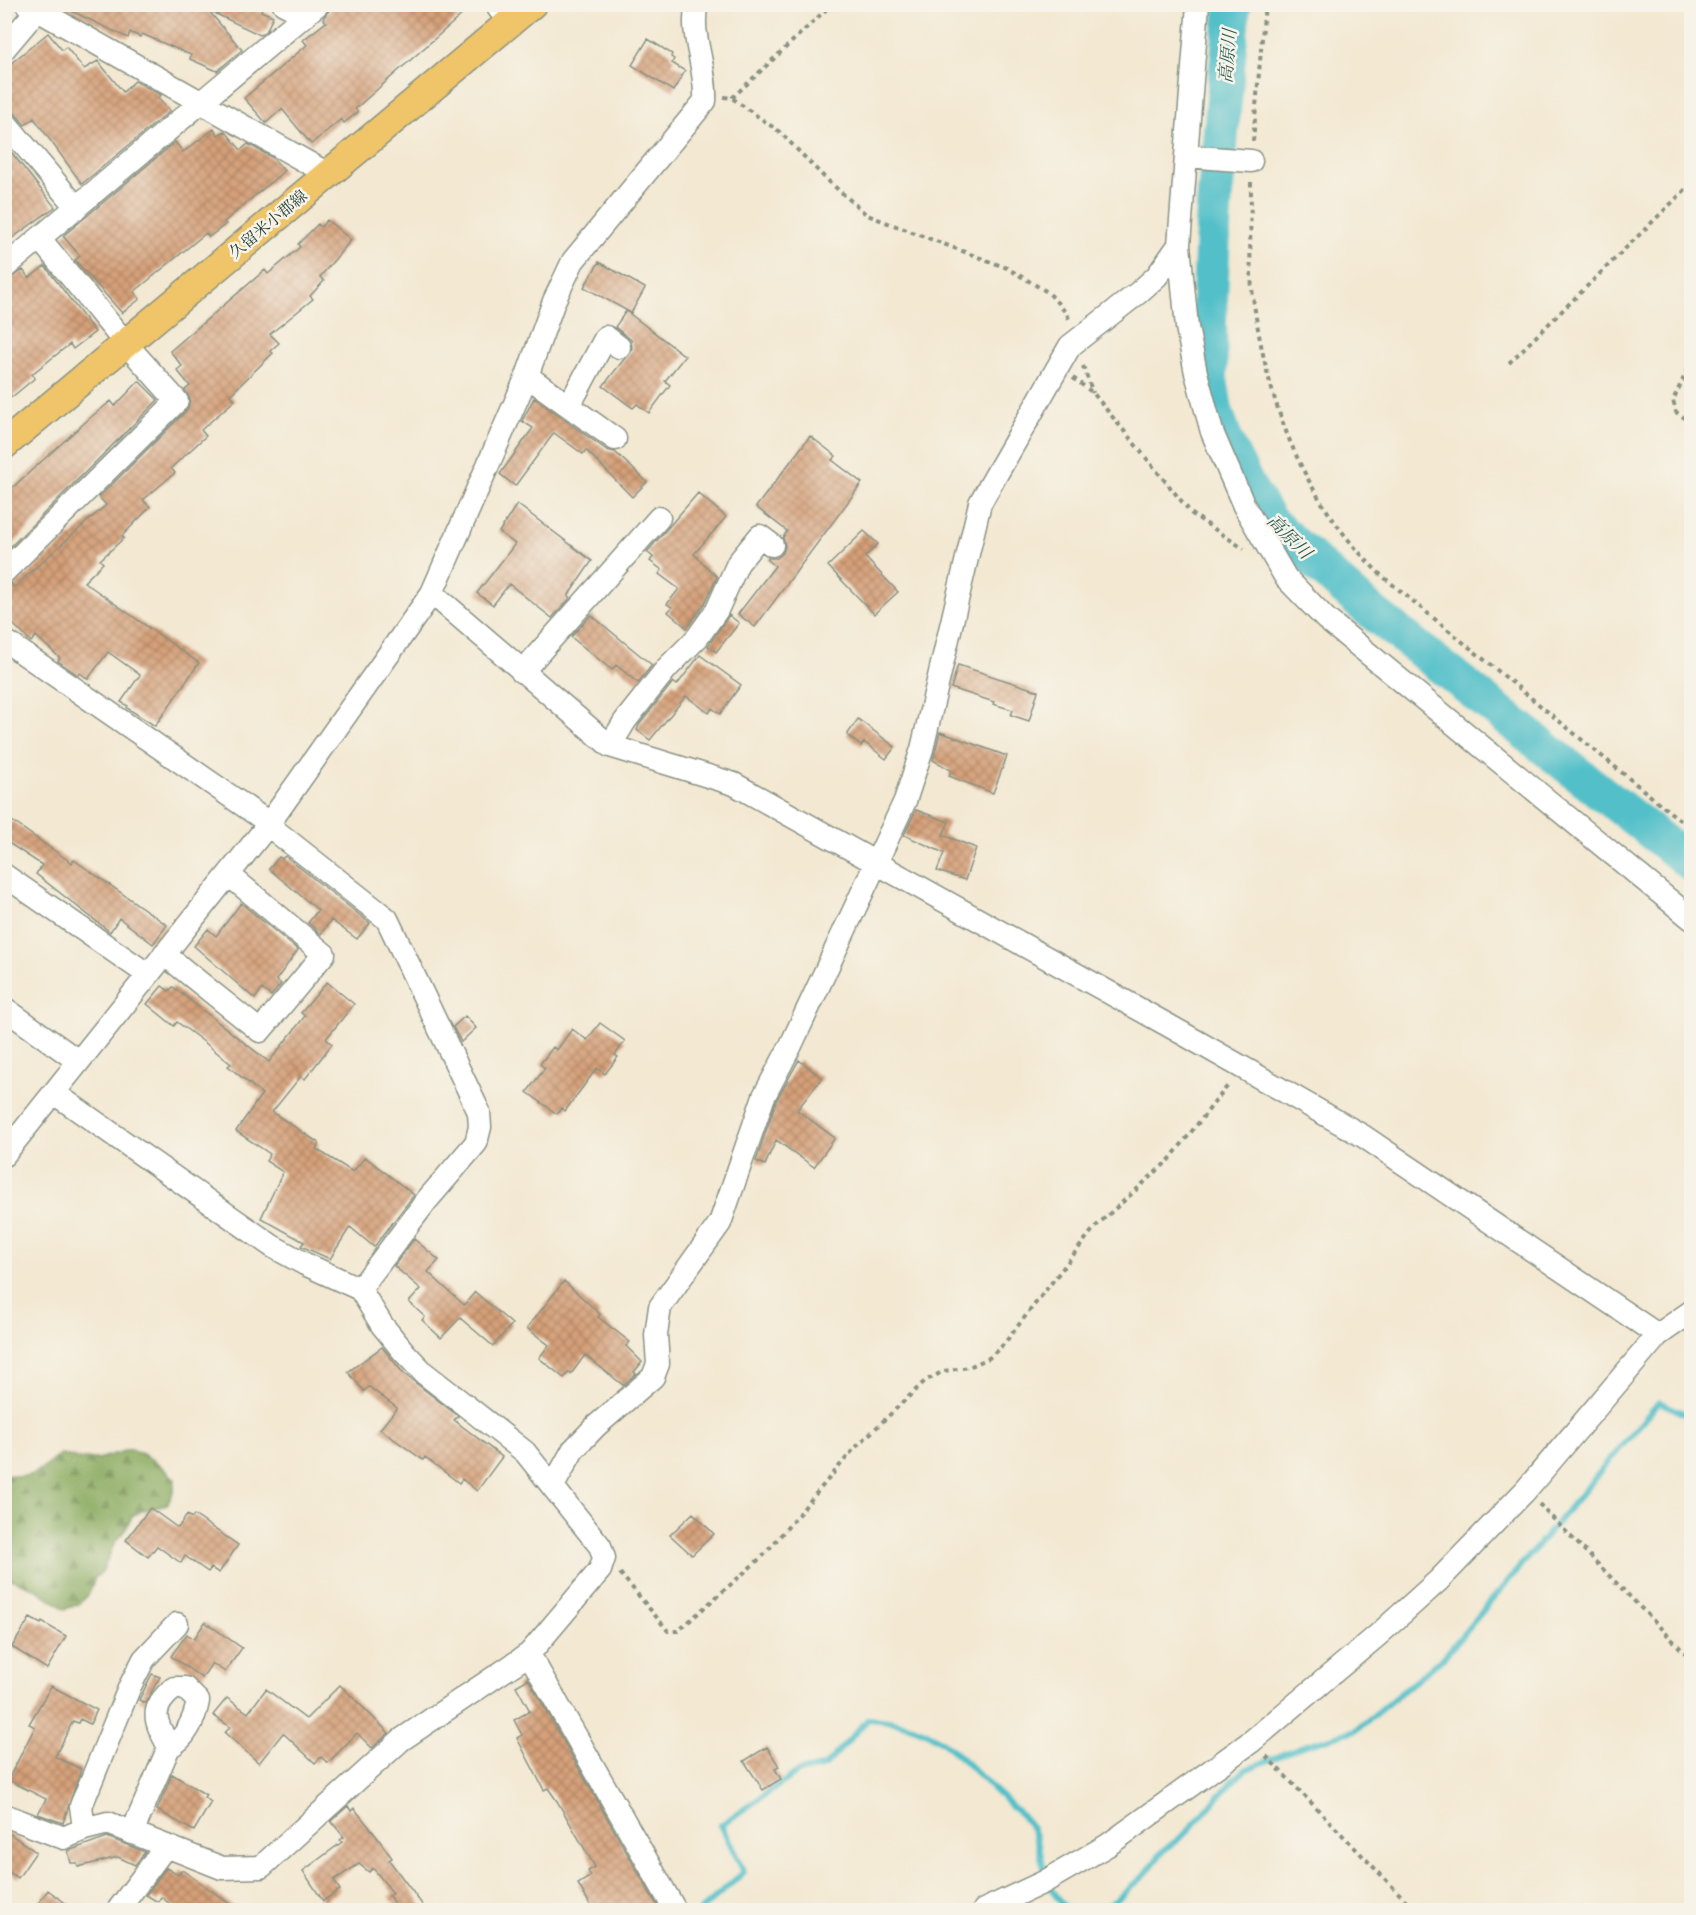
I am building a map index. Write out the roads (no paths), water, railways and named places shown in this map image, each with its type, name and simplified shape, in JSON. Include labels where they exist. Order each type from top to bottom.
[{"type":"main road","name":"久留米小郡線","points":[[4,445],[328,174],[515,10]]},
{"type":"street","points":[[284,4],[312,10]]},
{"type":"street","points":[[4,1155],[269,824],[432,593],[526,376],[554,301],[573,261],[692,120],[705,101],[703,59],[692,22],[696,4]]},
{"type":"street","points":[[1198,4],[1189,156],[1179,245],[1187,327],[1212,432],[1244,506],[1287,578],[1326,619],[1692,919]]},
{"type":"street","points":[[4,49],[35,7],[328,174]]},
{"type":"street","points":[[4,268],[312,10]]},
{"type":"street","points":[[4,121],[76,208]]},
{"type":"street","points":[[1189,156],[1247,161]]},
{"type":"street","points":[[4,572],[177,401],[126,344],[40,239]]},
{"type":"street","points":[[553,1486],[573,1450],[596,1426],[653,1377],[658,1364],[656,1335],[660,1307],[720,1223],[764,1096],[791,1045],[905,801],[922,749],[980,503],[1070,346],[1157,276],[1179,245]]},
{"type":"street","points":[[569,406],[606,337],[619,347]]},
{"type":"street","points":[[526,376],[615,439]]},
{"type":"street","points":[[522,672],[659,518]]},
{"type":"street","points":[[610,746],[625,721],[667,668],[697,638],[717,610],[738,563],[760,536],[772,545]]},
{"type":"street","points":[[432,593],[610,746],[734,784],[1364,1136],[1658,1335]]},
{"type":"street","points":[[4,640],[269,824],[387,919],[479,1112],[480,1127],[476,1143],[420,1208],[360,1289]]},
{"type":"street","points":[[4,875],[147,974]]},
{"type":"street","points":[[164,954],[260,1032],[324,954],[229,875]]},
{"type":"street","points":[[4,1008],[78,1061]]},
{"type":"street","points":[[4,1815],[64,1838],[84,1829],[108,1823],[222,1868],[261,1867],[401,1740],[529,1654],[600,1570],[604,1558],[600,1546],[525,1452],[424,1373],[382,1325],[360,1289],[305,1264],[272,1245],[54,1093]]},
{"type":"street","points":[[984,1911],[1044,1882],[1108,1845],[1251,1741],[1439,1580],[1526,1491],[1658,1335],[1692,1311]]},
{"type":"street","points":[[84,1829],[81,1806],[130,1686],[144,1659],[177,1624]]},
{"type":"street","points":[[529,1654],[675,1911]]},
{"type":"street","points":[[132,1833],[169,1747]]},
{"type":"street","points":[[118,1911],[165,1846]]},
{"type":"waterway","name":"高原川","points":[[1233,4],[1214,207],[1209,321],[1210,380],[1215,410],[1227,445],[1247,485],[1270,522],[1362,604],[1692,864]]},
{"type":"waterway","points":[[1096,1910],[1115,1901],[1144,1876],[1163,1851],[1185,1834],[1245,1770],[1300,1747],[1356,1730],[1443,1658],[1659,1402],[1692,1417]]},
{"type":"waterway","points":[[701,1910],[744,1872],[721,1825],[798,1772],[825,1766],[868,1719],[890,1721],[925,1732],[939,1740],[966,1762],[1028,1822],[1038,1844],[1045,1875]]},
{"type":"waterway","points":[[1048,1885],[1064,1907],[1071,1910]]}]
